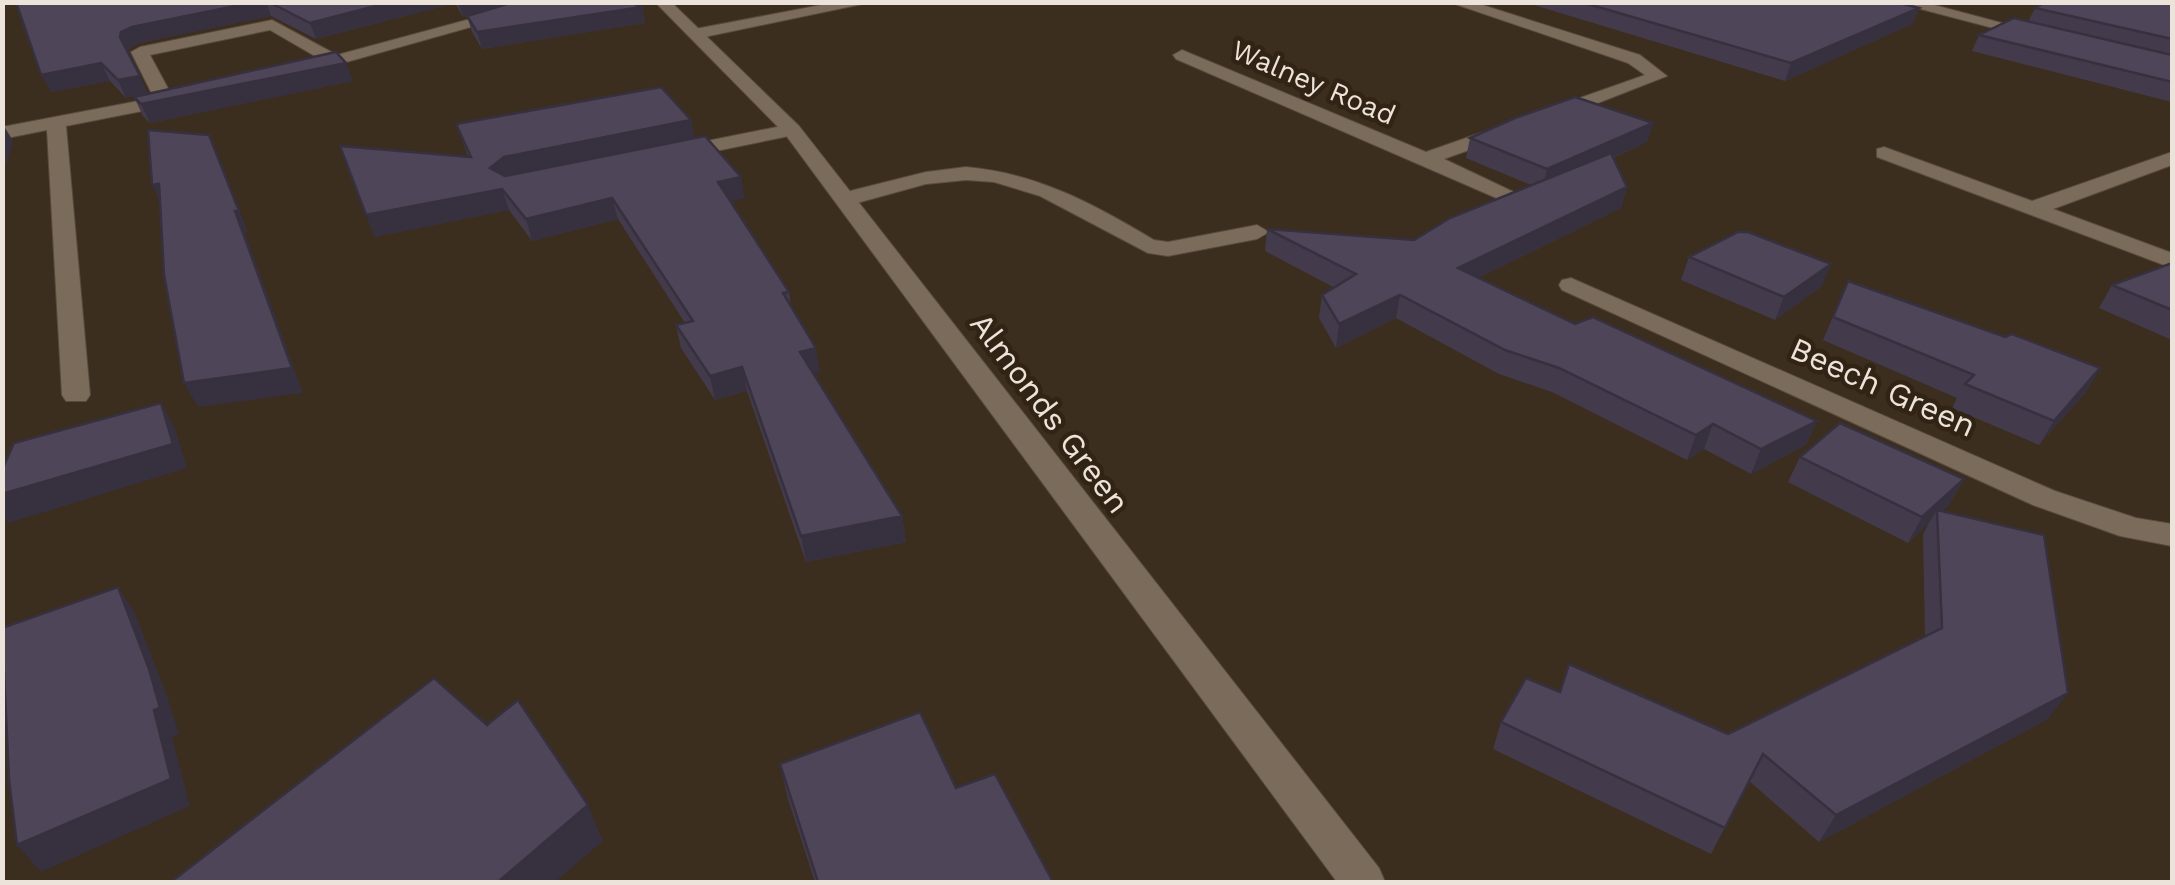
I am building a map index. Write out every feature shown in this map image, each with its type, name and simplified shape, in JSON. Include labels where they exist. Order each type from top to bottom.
[{"type":"street","points":[[280,75],[553,2]]},
{"type":"street","name":"Almonds Green","points":[[662,2],[792,130],[1363,882]]},
{"type":"street","points":[[695,34],[866,2]]},
{"type":"street","points":[[1901,2],[2058,39]]},
{"type":"street","points":[[1963,17],[1993,2]]},
{"type":"street","name":"Walney Road","points":[[1425,159],[1658,76],[1634,58],[1461,3]]},
{"type":"street","points":[[166,102],[140,52],[272,25],[337,62]]},
{"type":"street","name":"Walney Road","points":[[1182,55],[1509,195]]},
{"type":"street","points":[[2,133],[204,93]]},
{"type":"street","points":[[56,122],[76,395]]},
{"type":"street","points":[[642,160],[792,130]]},
{"type":"street","points":[[1884,153],[2172,261]]},
{"type":"street","points":[[2034,208],[2172,158]]},
{"type":"street","points":[[846,199],[937,176],[986,174],[1011,177],[1035,187],[1148,246],[1168,249],[1257,232]]},
{"type":"street","name":"Beech Green","points":[[1571,286],[2044,498],[2132,528],[2172,535]]},
{"type":"building","points":[[16,2],[255,2],[121,32],[140,76],[118,80],[101,63],[41,75]]},
{"type":"building","points":[[269,2],[391,2],[310,23]]},
{"type":"building","points":[[514,2],[630,2],[642,7],[477,32],[467,16]]},
{"type":"building","points":[[1581,2],[1896,2],[1919,8],[1791,63]]},
{"type":"building","points":[[2045,2],[2172,2],[2172,39],[2035,8]]},
{"type":"building","points":[[2014,18],[2172,55],[2172,82],[1979,35]]},
{"type":"building","points":[[336,52],[346,63],[141,104],[134,97]]},
{"type":"building","points":[[661,87],[691,120],[504,157],[490,168],[505,176],[705,136],[741,177],[718,182],[789,292],[783,293],[816,348],[800,352],[902,516],[801,536],[742,367],[710,376],[676,325],[693,321],[612,198],[526,219],[502,189],[366,215],[340,146],[471,157],[456,124]]},
{"type":"building","points":[[1575,97],[1653,123],[1547,169],[1470,138],[1515,118]]},
{"type":"building","points":[[148,130],[209,135],[292,368],[184,383],[164,275],[159,184],[152,185]]},
{"type":"building","points":[[1611,153],[1627,187],[1458,268],[1575,324],[1593,317],[1817,421],[1761,449],[1713,424],[1696,435],[1559,368],[1505,350],[1400,295],[1339,324],[1322,295],[1356,274],[1267,229],[1414,240],[1450,218]]},
{"type":"building","points":[[1738,232],[1748,232],[1831,264],[1784,297],[1689,257]]},
{"type":"building","points":[[2172,263],[2172,310],[2112,285]]},
{"type":"building","points":[[1848,281],[2005,337],[2012,334],[2100,368],[2054,421],[1965,384],[1974,375],[1833,317]]},
{"type":"building","points":[[161,403],[173,444],[2,494],[2,470],[14,443]]},
{"type":"building","points":[[1840,423],[1964,479],[1922,517],[1800,457]]},
{"type":"building","points":[[1937,510],[2044,535],[2068,693],[1836,815],[1763,754],[1725,828],[1501,722],[1526,678],[1560,692],[1569,664],[1728,734],[1942,628]]},
{"type":"building","points":[[118,587],[160,708],[154,710],[171,779],[17,845],[9,780],[2,628]]},
{"type":"building","points":[[434,678],[487,725],[518,700],[588,805],[498,882],[171,882]]},
{"type":"building","points":[[920,712],[956,788],[995,774],[1053,882],[818,882],[780,764]]}]
